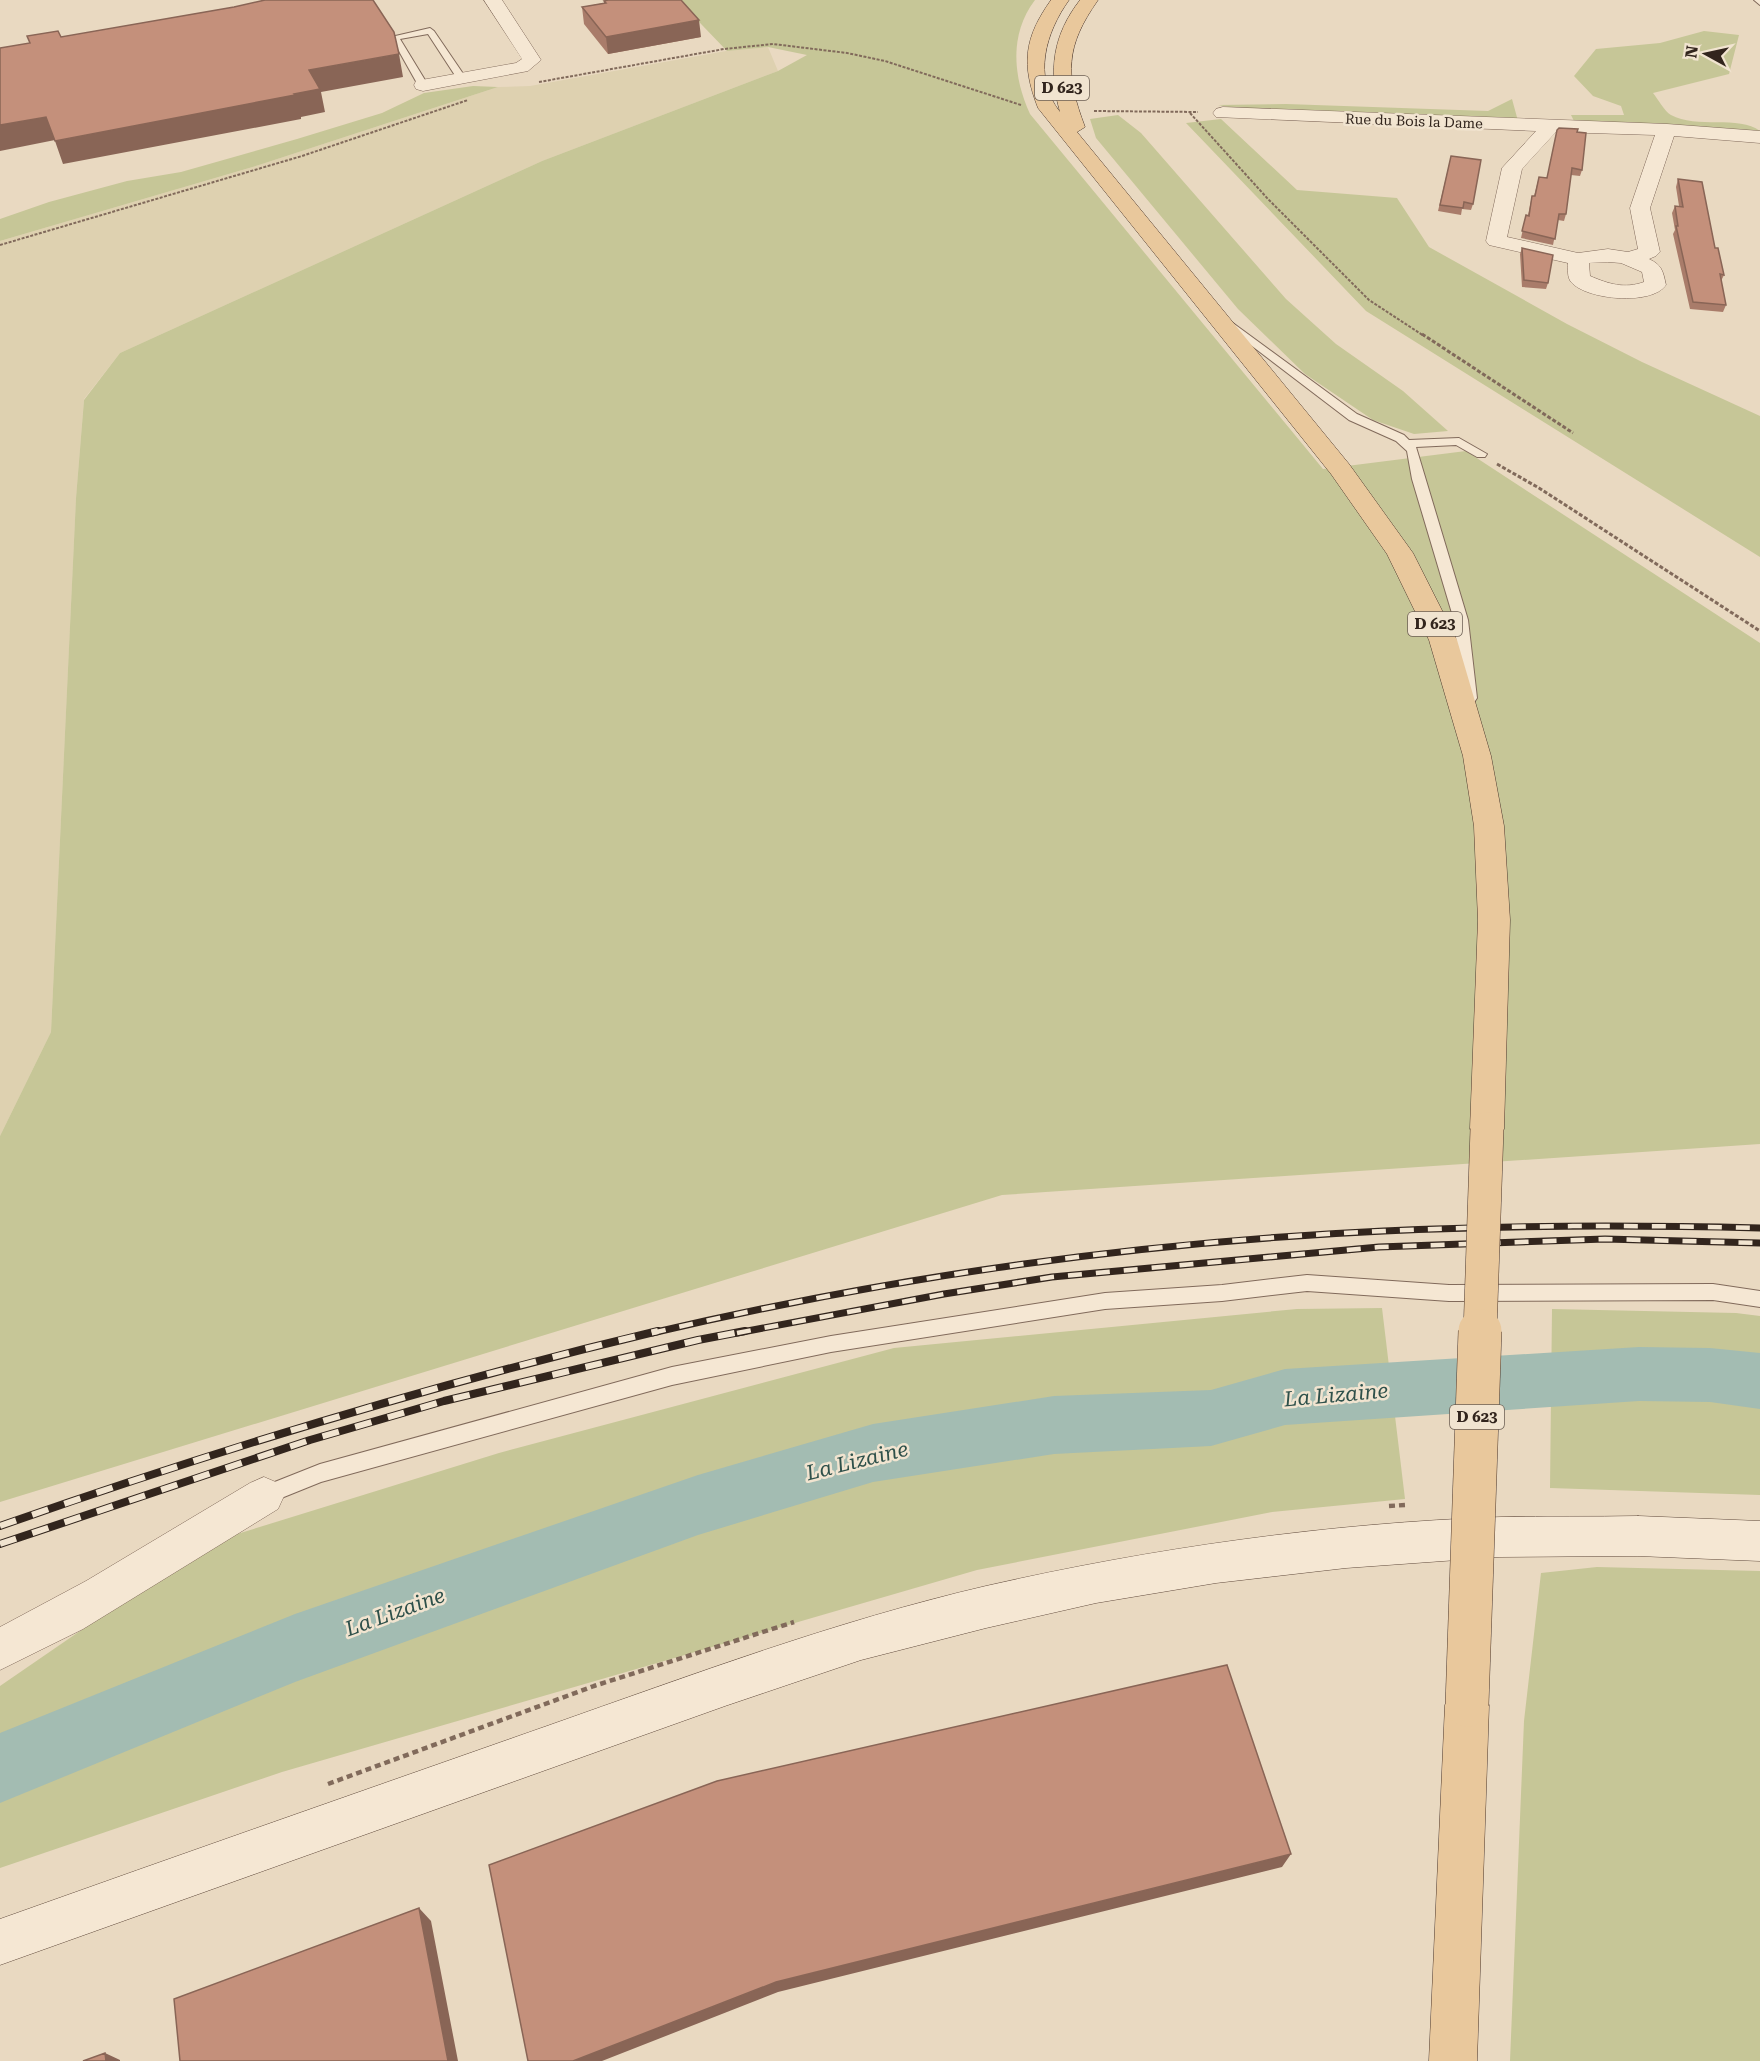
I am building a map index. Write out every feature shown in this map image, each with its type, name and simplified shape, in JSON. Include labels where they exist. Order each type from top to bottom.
[{"type":"main road","name":"D 623","points":[[1060,0],[1044,20],[1034,52],[1038,88],[1047,108],[1340,469],[1400,553],[1443,640],[1477,756],[1489,826],[1494,920],[1453,2061]]},
{"type":"main road","name":"D 623","points":[[1089,0],[1073,23],[1062,53],[1062,88],[1068,110],[1100,174]]},
{"type":"street","points":[[423,85],[522,66],[532,60],[493,0]]},
{"type":"street","name":"Rue du Bois la Dame","points":[[1223,113],[1667,130],[1760,137]]},
{"type":"street","points":[[1551,126],[1512,168],[1496,241],[1578,259],[1600,255],[1631,258],[1652,269],[1655,285],[1634,293],[1604,291],[1580,279],[1578,259]]},
{"type":"street","points":[[1631,258],[1648,252],[1640,207],[1667,130]]},
{"type":"street","points":[[0,1649],[34,1634],[97,1599],[182,1544],[264,1496]]},
{"type":"street","points":[[0,1942],[725,1685],[861,1639],[986,1607],[1096,1583],[1216,1563],[1346,1548],[1499,1537],[1638,1536],[1760,1541]]},
{"type":"lane","points":[[423,85],[395,37],[430,31],[460,78]]},
{"type":"lane","points":[[1212,310],[1353,417],[1400,438],[1413,450],[1418,479],[1461,620],[1477,756]]},
{"type":"lane","points":[[1406,444],[1459,442],[1481,454]]},
{"type":"lane","points":[[264,1496],[320,1473],[672,1376],[831,1344],[1104,1301],[1222,1293],[1307,1283],[1449,1293],[1713,1292],[1760,1299]]},
{"type":"path","points":[[536,83],[724,49],[773,44],[847,53],[885,61],[1025,106],[1047,108]]},
{"type":"path","points":[[0,245],[302,156],[477,97]]},
{"type":"path","points":[[1068,110],[1223,113]]},
{"type":"path","points":[[1190,112],[1268,199],[1369,300],[1573,433]]},
{"type":"path","points":[[1481,454],[1539,488],[1760,631]]},
{"type":"shaded area","points":[[768,47],[778,71],[542,161],[120,353],[84,399],[76,498],[51,1032],[0,1136],[0,241],[259,165],[498,87],[530,86],[726,51]]},
{"type":"green space","points":[[678,0],[1035,0],[1021,27],[1016,56],[1020,85],[1030,114],[1323,469],[1466,451],[1760,643],[1760,1144],[1002,1195],[0,1502],[0,1136],[51,1032],[76,498],[84,400],[120,353],[542,161],[778,71],[807,55],[768,47],[727,51]]},
{"type":"green space","points":[[1704,31],[1739,35],[1729,74],[1653,93],[1668,113],[1681,119],[1741,124],[1760,131],[1575,123],[1571,115],[1624,115],[1621,106],[1593,96],[1574,76],[1596,49],[1660,43]]},
{"type":"green space","points":[[473,86],[498,87],[259,165],[0,241],[0,219],[49,202],[127,181],[181,172],[297,139],[382,113],[424,93]]},
{"type":"green space","points":[[1512,99],[1518,121],[1256,112],[1218,105],[1286,104],[1488,111]]},
{"type":"green space","points":[[1118,115],[1141,133],[1286,299],[1336,344],[1403,391],[1448,431],[1414,434],[1373,420],[1305,374],[1238,309],[1096,138],[1090,119]]},
{"type":"green space","points":[[1221,119],[1297,190],[1397,198],[1429,247],[1567,324],[1642,362],[1760,416],[1760,557],[1366,311],[1186,123]]},
{"type":"green space","points":[[1382,1308],[1405,1499],[1272,1512],[977,1570],[282,1772],[0,1868],[0,1686],[208,1543],[499,1453],[894,1348],[1297,1309]]},
{"type":"green space","points":[[1552,1309],[1736,1313],[1760,1316],[1760,1495],[1550,1488]]},
{"type":"green space","points":[[1597,1567],[1760,1571],[1760,2061],[1510,2061],[1524,1721],[1541,1573]]},
{"type":"building","points":[[265,0],[373,0],[394,32],[399,54],[309,70],[320,89],[55,141],[46,117],[0,125],[0,48],[30,43],[27,36],[58,31],[61,37]]},
{"type":"building","points":[[681,0],[699,20],[606,37],[582,7],[606,3],[604,1]]},
{"type":"building","points":[[1559,128],[1578,129],[1577,132],[1586,133],[1582,170],[1572,168],[1566,214],[1559,214],[1555,239],[1522,231],[1526,215],[1529,216],[1532,196],[1535,196],[1539,177],[1547,178]]},
{"type":"building","points":[[1451,156],[1481,160],[1473,204],[1464,202],[1463,208],[1440,205]]},
{"type":"building","points":[[1678,179],[1702,182],[1715,248],[1718,248],[1724,275],[1720,274],[1726,305],[1693,302],[1676,226],[1678,226],[1675,206],[1683,207]]},
{"type":"building","points":[[1522,248],[1553,255],[1548,283],[1524,280]]},
{"type":"building","points":[[1227,1665],[1291,1854],[776,1982],[573,2061],[528,2061],[489,1865],[717,1781]]},
{"type":"building","points":[[419,1908],[448,2061],[180,2061],[174,1999]]},
{"type":"building","points":[[105,2053],[106,2061],[83,2061]]},
{"type":"waterway","name":"La Lizaine","points":[[0,1768],[295,1648],[698,1505],[873,1453],[1054,1425],[1211,1418],[1285,1397],[1639,1374],[1710,1375],[1760,1381]]},
{"type":"railway","points":[[652,1333],[742,1313],[924,1279],[1108,1253],[1200,1244],[1292,1236],[1478,1228],[1619,1226],[1760,1228]]},
{"type":"railway","points":[[737,1333],[944,1294],[1052,1277],[1379,1247],[1605,1239],[1760,1243]]},
{"type":"railway","points":[[0,1526],[163,1471],[327,1420],[492,1373],[658,1331]]},
{"type":"railway","points":[[0,1544],[310,1440],[444,1401],[698,1340],[745,1331]]}]
